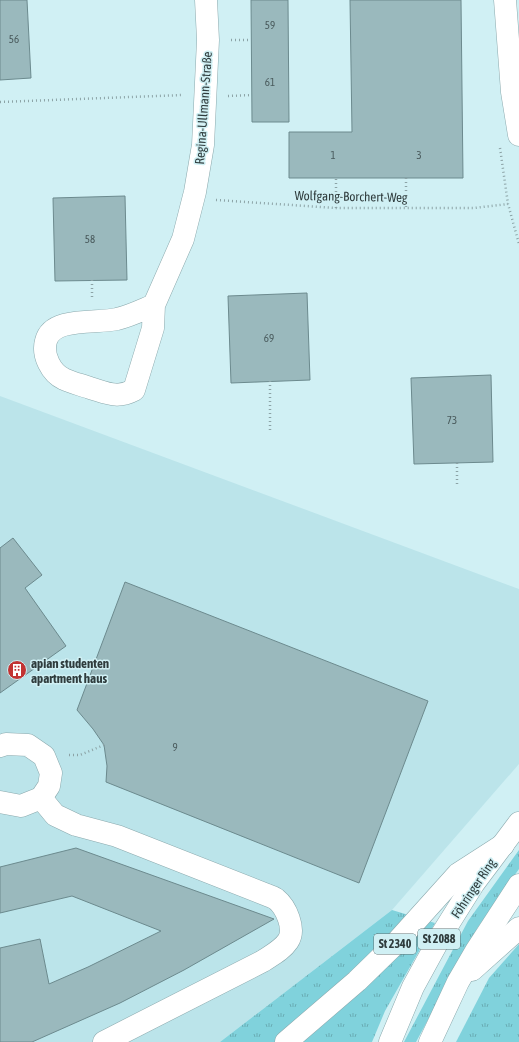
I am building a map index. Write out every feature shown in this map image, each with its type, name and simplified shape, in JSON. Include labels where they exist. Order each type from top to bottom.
[{"type":"main road","name":"Regina-Ullmann-Straße","points":[[154,305],[116,319],[69,323],[57,327],[49,334],[46,340],[48,362],[56,373],[64,379],[114,395],[125,395],[134,390],[153,328],[154,305],[183,239],[195,192],[203,145],[208,40],[206,0]]},
{"type":"main road","points":[[504,0],[512,92],[519,135]]},
{"type":"main road","points":[[0,746],[6,744],[28,745],[44,756],[51,773],[49,786],[41,798],[21,806],[0,802]]},
{"type":"main road","points":[[41,798],[55,815],[76,825],[117,836],[276,899],[287,915],[290,925],[291,933],[289,940],[282,949],[263,961],[104,1042]]},
{"type":"main road","name":"Föhringer Ring","points":[[390,1042],[413,987],[442,934],[474,883],[519,823]]},
{"type":"main road","name":"St 2340","points":[[286,1042],[357,981],[395,944],[458,874],[503,845]]},
{"type":"main road","name":"St 2088","points":[[430,1042],[458,982],[476,951],[519,885]]},
{"type":"main road","points":[[458,982],[519,928]]},
{"type":"path","points":[[232,40],[251,40]]},
{"type":"path","points":[[230,96],[252,95]]},
{"type":"path","points":[[0,98],[0,102],[205,96]]},
{"type":"path","points":[[336,178],[336,208]]},
{"type":"path","points":[[406,178],[406,207]]},
{"type":"path","name":"Wolfgang-Borchert-Weg","points":[[195,192],[217,200],[336,208],[474,208],[508,204]]},
{"type":"path","points":[[92,280],[92,300]]},
{"type":"path","points":[[270,381],[270,431]]},
{"type":"path","points":[[457,464],[457,485]]},
{"type":"path","points":[[80,755],[104,745]]},
{"type":"shaded area","points":[[0,396],[519,589],[519,764],[392,910],[220,1042],[0,1042]]},
{"type":"green space","points":[[519,850],[519,869],[478,927],[416,1042],[404,1042],[468,921]]},
{"type":"green space","points":[[392,910],[435,923],[385,1011],[372,1042],[220,1042]]},
{"type":"green space","points":[[519,944],[519,1042],[456,1042],[489,978]]},
{"type":"building","points":[[0,0],[27,0],[31,78],[0,80]]},
{"type":"building","points":[[251,0],[288,0],[289,122],[252,122]]},
{"type":"building","points":[[350,0],[461,0],[463,178],[289,178],[289,132],[352,132]]},
{"type":"building","points":[[125,196],[127,280],[55,281],[53,198]]},
{"type":"building","points":[[307,293],[310,380],[231,383],[228,296]]},
{"type":"building","points":[[491,375],[493,462],[414,464],[411,378]]},
{"type":"building","points":[[13,538],[42,575],[25,588],[66,646],[0,693],[0,548]]},
{"type":"building","points":[[125,582],[428,701],[359,883],[106,782],[107,766],[104,745],[77,710]]},
{"type":"building","points":[[76,848],[274,919],[184,970],[120,1003],[32,1042],[0,1042],[0,948],[40,939],[49,984],[88,967],[161,931],[72,896],[0,913],[0,867]]},
{"type":"place","name":"apian studenten apartment haus","points":[[17,670]]}]
